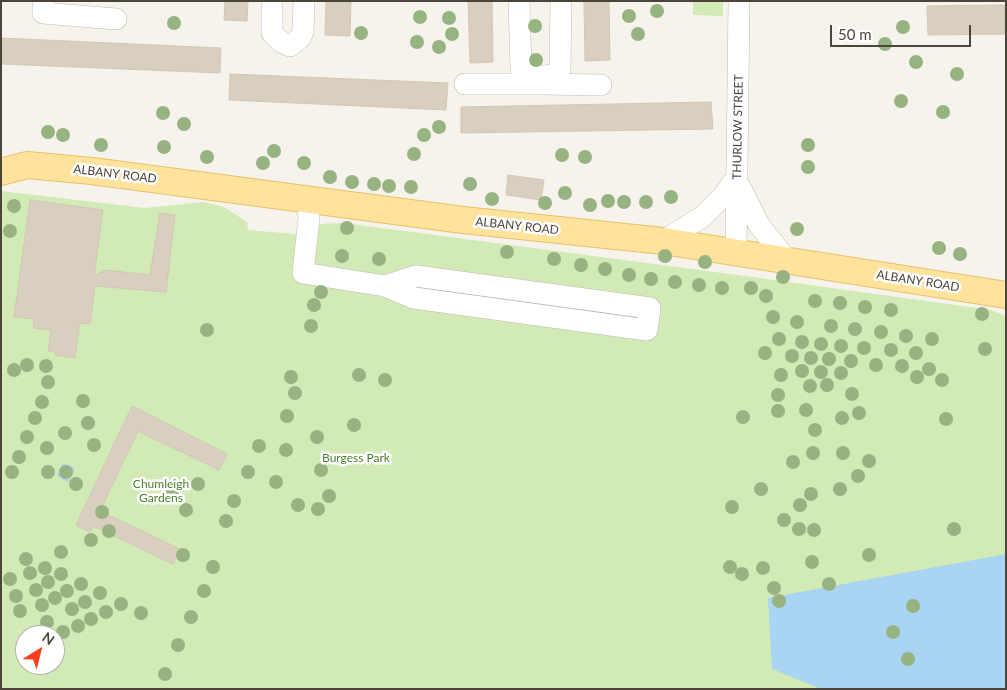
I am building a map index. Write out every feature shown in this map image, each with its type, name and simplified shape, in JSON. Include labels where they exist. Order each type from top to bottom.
[{"type":"main road","name":"ALBANY ROAD","points":[[1,152],[27,166]]},
{"type":"main road","name":"ALBANY ROAD","points":[[1,172],[27,166],[92,171],[463,220],[663,241],[1006,295]]},
{"type":"street","points":[[272,1],[272,33],[281,42],[290,46],[300,38],[302,32],[304,1]]},
{"type":"street","points":[[519,1],[521,68],[527,76],[543,80],[555,75],[560,70],[561,1]]},
{"type":"street","name":"THURLOW STREET","points":[[736,253],[739,1]]},
{"type":"street","points":[[43,7],[116,19]]},
{"type":"street","points":[[465,84],[543,80],[601,85]]},
{"type":"street","points":[[663,241],[702,217],[723,196],[737,178],[759,225],[787,260]]},
{"type":"street","points":[[307,198],[309,218],[302,273],[386,286],[414,298],[647,330],[650,308],[416,276],[386,286]]},
{"type":"green space","points":[[693,1],[723,1],[723,16],[693,15]]},
{"type":"green space","name":"Burgess Park","points":[[1,191],[145,208],[204,202],[224,207],[247,222],[248,230],[295,234],[318,224],[344,223],[991,310],[1006,316],[1006,689],[1,689]]},
{"type":"water","points":[[63,463],[75,468],[68,482],[57,476]]},
{"type":"water","points":[[1006,554],[1006,689],[821,689],[772,669],[768,598]]},
{"type":"building","points":[[225,1],[248,1],[247,21],[224,20]]},
{"type":"building","points":[[326,1],[351,1],[350,36],[325,35]]},
{"type":"building","points":[[468,1],[492,1],[493,62],[470,63]]},
{"type":"building","points":[[584,1],[609,1],[610,60],[585,61]]},
{"type":"building","points":[[1006,5],[1006,34],[928,35],[927,6]]},
{"type":"building","points":[[1,38],[221,48],[220,73],[1,64]]},
{"type":"building","points":[[230,74],[448,83],[446,110],[229,100]]},
{"type":"building","points":[[711,102],[713,129],[461,133],[461,107]]},
{"type":"building","points":[[508,175],[544,180],[541,200],[506,195]]},
{"type":"building","points":[[30,200],[103,210],[94,276],[105,270],[150,275],[160,213],[175,215],[166,292],[95,286],[90,324],[80,323],[75,358],[55,355],[56,352],[48,351],[51,330],[33,328],[34,319],[14,317]]},
{"type":"building","points":[[132,406],[227,454],[219,470],[138,431],[100,511],[180,549],[173,564],[93,526],[90,532],[76,525]]},
{"type":"park label","name":"Chumleigh Gardens","points":[[161,491]]}]
